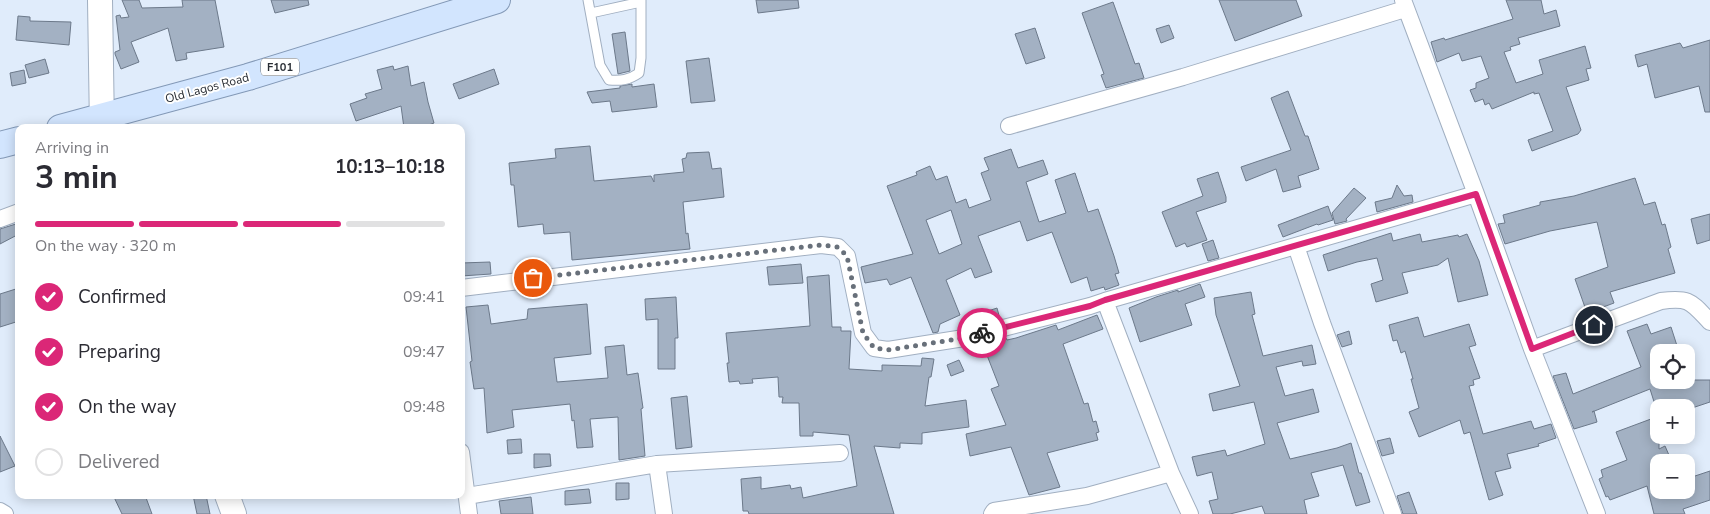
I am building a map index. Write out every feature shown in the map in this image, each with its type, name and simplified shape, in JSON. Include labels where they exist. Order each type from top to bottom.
[{"type":"main road","name":"Old Lagos Road","points":[[88,124],[102,122],[248,77],[457,6],[497,0]]},
{"type":"main road","points":[[0,145],[15,141]]},
{"type":"street","points":[[100,0],[102,122]]},
{"type":"street","points":[[1009,126],[1183,77],[1404,4],[1532,349],[1597,514]]},
{"type":"street","points":[[465,288],[821,245],[838,247],[847,256],[863,333],[874,348],[888,350],[964,338],[1090,306],[1105,300],[1476,194]]},
{"type":"street","points":[[0,219],[15,213]]},
{"type":"street","points":[[1296,246],[1322,323],[1393,514]]},
{"type":"street","points":[[1105,300],[1170,474],[1190,514]]},
{"type":"street","points":[[1532,349],[1661,301],[1686,300],[1697,307],[1710,322]]},
{"type":"street","points":[[467,496],[657,464],[840,453]]},
{"type":"street","points":[[657,464],[664,514]]},
{"type":"street","points":[[992,514],[994,511],[1087,496],[1170,474]]},
{"type":"street","points":[[465,481],[469,514]]},
{"type":"street","points":[[228,499],[234,514]]},
{"type":"street","points":[[0,511],[5,514]]},
{"type":"lane","points":[[588,0],[600,65],[609,80],[622,81],[632,78],[639,73],[641,58],[641,1],[591,13]]},
{"type":"building","points":[[122,0],[139,0],[142,8],[183,7],[182,0],[215,0],[224,47],[186,53],[187,59],[176,61],[168,28],[131,42],[139,62],[121,69],[115,54],[115,52],[120,50],[116,16],[120,15],[121,18],[129,17]]},
{"type":"building","points":[[271,0],[308,0],[309,5],[275,13]]},
{"type":"building","points":[[756,0],[798,0],[799,8],[758,13]]},
{"type":"building","points":[[1219,0],[1296,0],[1302,16],[1235,41]]},
{"type":"building","points":[[1506,0],[1541,0],[1544,14],[1556,10],[1560,26],[1518,38],[1520,44],[1510,47],[1511,50],[1504,52],[1516,83],[1543,74],[1539,60],[1585,46],[1591,68],[1586,69],[1589,80],[1566,87],[1581,130],[1578,134],[1532,151],[1528,140],[1553,131],[1539,93],[1534,94],[1534,92],[1492,109],[1489,103],[1485,105],[1483,99],[1475,102],[1470,90],[1476,88],[1476,83],[1489,78],[1481,56],[1462,61],[1459,53],[1437,62],[1431,42],[1444,38],[1445,40],[1513,19]]},
{"type":"building","points":[[1113,2],[1135,64],[1139,63],[1144,78],[1106,88],[1101,75],[1104,74],[1082,13]]},
{"type":"building","points":[[18,16],[30,17],[30,21],[71,22],[69,45],[16,40]]},
{"type":"building","points":[[1169,25],[1174,38],[1161,43],[1156,29]]},
{"type":"building","points":[[1035,28],[1045,58],[1026,64],[1015,34]]},
{"type":"building","points":[[625,32],[630,71],[618,74],[612,34]]},
{"type":"building","points":[[1710,40],[1710,112],[1705,112],[1699,86],[1655,98],[1647,64],[1638,67],[1635,55],[1680,43],[1683,48]]},
{"type":"building","points":[[709,58],[715,101],[691,103],[686,61]]},
{"type":"building","points":[[45,59],[49,73],[29,78],[25,65]]},
{"type":"building","points":[[393,66],[394,70],[408,66],[411,86],[424,82],[434,123],[403,124],[401,106],[356,121],[350,104],[367,98],[365,94],[382,89],[377,70]]},
{"type":"building","points":[[494,69],[499,84],[459,99],[453,84]]},
{"type":"building","points":[[24,70],[26,83],[12,86],[10,73]]},
{"type":"building","points":[[632,84],[632,87],[654,84],[657,107],[612,112],[610,101],[592,103],[587,92],[620,88],[620,86]]},
{"type":"building","points":[[1288,91],[1305,136],[1308,136],[1319,169],[1298,176],[1301,187],[1283,192],[1276,169],[1246,181],[1241,167],[1291,150],[1271,98]]},
{"type":"building","points":[[590,146],[594,181],[651,176],[654,182],[654,175],[684,172],[682,159],[686,158],[687,153],[709,152],[712,169],[721,168],[724,197],[683,202],[686,234],[688,233],[690,249],[572,260],[570,232],[544,234],[543,224],[518,227],[514,185],[511,185],[509,163],[556,158],[555,149]]},
{"type":"building","points":[[1011,149],[1018,168],[1043,160],[1048,174],[1026,182],[1039,222],[1066,213],[1055,180],[1075,173],[1088,212],[1098,209],[1119,273],[1115,274],[1119,285],[1105,290],[1104,287],[1091,291],[1087,277],[1071,283],[1052,232],[1027,241],[1020,221],[978,236],[992,272],[975,278],[971,268],[946,280],[960,315],[940,324],[938,332],[933,333],[911,277],[890,285],[887,279],[865,283],[861,267],[913,254],[887,186],[917,175],[916,172],[930,166],[936,180],[947,176],[956,203],[966,199],[969,208],[991,200],[981,173],[989,170],[984,158]],"holes":[[[951,210],[962,244],[939,254],[926,220]]]},
{"type":"building","points":[[1218,172],[1226,202],[1196,212],[1207,240],[1187,247],[1185,243],[1176,247],[1162,212],[1203,196],[1197,179]]},
{"type":"building","points":[[1635,178],[1644,205],[1655,202],[1662,225],[1665,224],[1671,247],[1668,249],[1675,273],[1610,292],[1614,303],[1587,313],[1575,279],[1608,267],[1597,222],[1550,231],[1505,244],[1498,224],[1505,223],[1503,215],[1540,205],[1540,202],[1574,196]]},
{"type":"building","points":[[1397,185],[1404,196],[1412,195],[1413,202],[1377,212],[1375,202],[1392,198]]},
{"type":"building","points":[[1354,188],[1366,198],[1346,219],[1347,221],[1335,224],[1332,213]]},
{"type":"building","points":[[1328,206],[1333,220],[1283,237],[1278,225]]},
{"type":"building","points":[[1710,214],[1710,240],[1697,244],[1691,219]]},
{"type":"building","points":[[15,224],[15,236],[0,244],[0,229]]},
{"type":"building","points":[[1391,233],[1393,241],[1420,234],[1422,242],[1458,235],[1459,237],[1467,234],[1479,261],[1488,295],[1458,302],[1448,258],[1438,265],[1402,273],[1408,293],[1376,302],[1371,284],[1383,280],[1377,258],[1328,271],[1323,255]]},
{"type":"building","points":[[1213,240],[1219,258],[1208,261],[1202,244]]},
{"type":"building","points":[[490,262],[491,274],[465,276],[465,263]]},
{"type":"building","points":[[801,264],[803,283],[769,285],[767,267]]},
{"type":"building","points":[[829,275],[832,327],[841,327],[841,331],[851,331],[849,369],[882,371],[882,365],[921,366],[922,358],[934,359],[931,377],[929,377],[925,406],[966,400],[969,427],[922,433],[922,444],[900,443],[900,448],[874,446],[894,514],[749,514],[748,511],[743,511],[741,479],[761,477],[761,489],[790,485],[791,489],[801,487],[803,498],[857,486],[849,435],[813,432],[813,436],[800,436],[799,403],[782,403],[783,397],[779,397],[778,377],[752,379],[753,383],[740,384],[739,381],[729,382],[726,333],[810,326],[807,277]]},
{"type":"building","points":[[1200,284],[1205,297],[1185,304],[1192,325],[1140,342],[1129,308],[1156,297]]},
{"type":"building","points":[[15,289],[15,322],[0,327],[0,294]]},
{"type":"building","points":[[1251,292],[1255,314],[1252,315],[1263,356],[1312,345],[1316,364],[1303,366],[1302,361],[1276,367],[1285,396],[1313,389],[1319,412],[1277,423],[1290,459],[1351,443],[1359,473],[1361,473],[1370,502],[1356,506],[1343,465],[1311,473],[1319,496],[1304,500],[1307,514],[1265,514],[1262,506],[1230,514],[1213,514],[1209,501],[1218,499],[1212,472],[1197,476],[1192,457],[1225,450],[1227,456],[1265,444],[1254,402],[1213,411],[1209,394],[1240,386],[1216,315],[1214,298]]},
{"type":"building","points":[[676,297],[678,338],[675,338],[675,369],[658,369],[658,319],[646,320],[645,299]]},
{"type":"building","points":[[587,304],[591,354],[554,358],[557,382],[608,378],[605,347],[624,345],[627,375],[638,373],[643,408],[641,409],[645,456],[619,460],[618,417],[590,419],[593,447],[577,448],[570,404],[512,410],[514,427],[487,433],[484,388],[474,389],[466,307],[488,305],[491,324],[527,319],[528,309]]},
{"type":"building","points":[[997,308],[1000,319],[988,322],[985,312]]},
{"type":"building","points":[[1097,315],[1103,329],[1063,344],[1084,404],[1088,403],[1093,422],[1096,421],[1099,432],[1096,433],[1098,440],[1047,453],[1060,487],[1029,495],[1011,447],[970,456],[966,434],[1006,425],[991,389],[999,386],[983,345],[1006,338],[1007,340],[1016,338],[1056,325],[1058,330]]},
{"type":"building","points":[[1418,317],[1424,337],[1469,324],[1476,345],[1469,347],[1480,378],[1473,380],[1474,385],[1469,386],[1483,434],[1531,421],[1534,429],[1551,424],[1556,438],[1538,444],[1539,446],[1507,454],[1511,468],[1495,472],[1503,495],[1489,500],[1470,432],[1464,434],[1460,420],[1419,437],[1409,412],[1419,408],[1411,379],[1413,379],[1405,351],[1401,353],[1397,340],[1393,341],[1389,325]]},
{"type":"building","points":[[1647,324],[1651,334],[1671,327],[1676,344],[1650,344],[1650,389],[1594,411],[1597,422],[1574,429],[1553,376],[1566,373],[1573,394],[1641,367],[1627,331]]},
{"type":"building","points":[[1349,331],[1352,344],[1342,347],[1337,335]]},
{"type":"building","points":[[959,360],[964,371],[951,376],[947,365]]},
{"type":"building","points":[[1695,380],[1710,380],[1710,402],[1695,407],[1695,399],[1653,399],[1650,389],[1695,389]]},
{"type":"building","points":[[687,396],[692,447],[676,449],[671,398]]},
{"type":"building","points":[[1650,419],[1650,444],[1659,444],[1659,449],[1665,446],[1668,454],[1650,454],[1650,498],[1647,486],[1610,500],[1608,496],[1606,497],[1599,479],[1603,477],[1601,470],[1627,460],[1616,432]]},
{"type":"building","points":[[0,436],[15,466],[0,472]]},
{"type":"building","points":[[1390,438],[1394,453],[1382,456],[1377,441]]},
{"type":"building","points":[[521,439],[522,453],[508,454],[507,440]]},
{"type":"building","points":[[534,454],[550,454],[551,466],[534,468]]},
{"type":"building","points":[[1710,471],[1710,500],[1683,509],[1685,514],[1654,514],[1650,499],[1695,499],[1695,476]]},
{"type":"building","points":[[616,483],[629,483],[629,499],[616,500]]},
{"type":"building","points":[[589,489],[591,503],[565,505],[565,491]]},
{"type":"building","points":[[1409,492],[1417,514],[1403,514],[1397,496]]},
{"type":"building","points":[[531,497],[533,514],[501,514],[499,501]]},
{"type":"building","points":[[115,499],[146,499],[152,514],[122,514]]},
{"type":"building","points":[[194,499],[207,499],[210,514],[197,514]]},
{"type":"way so far","points":[[533,278],[821,245],[838,247],[847,256],[863,333],[874,348],[888,350],[964,338],[982,333]]},
{"type":"route","points":[[982,333],[1090,306],[1105,300],[1476,194],[1532,349],[1594,325]]}]
